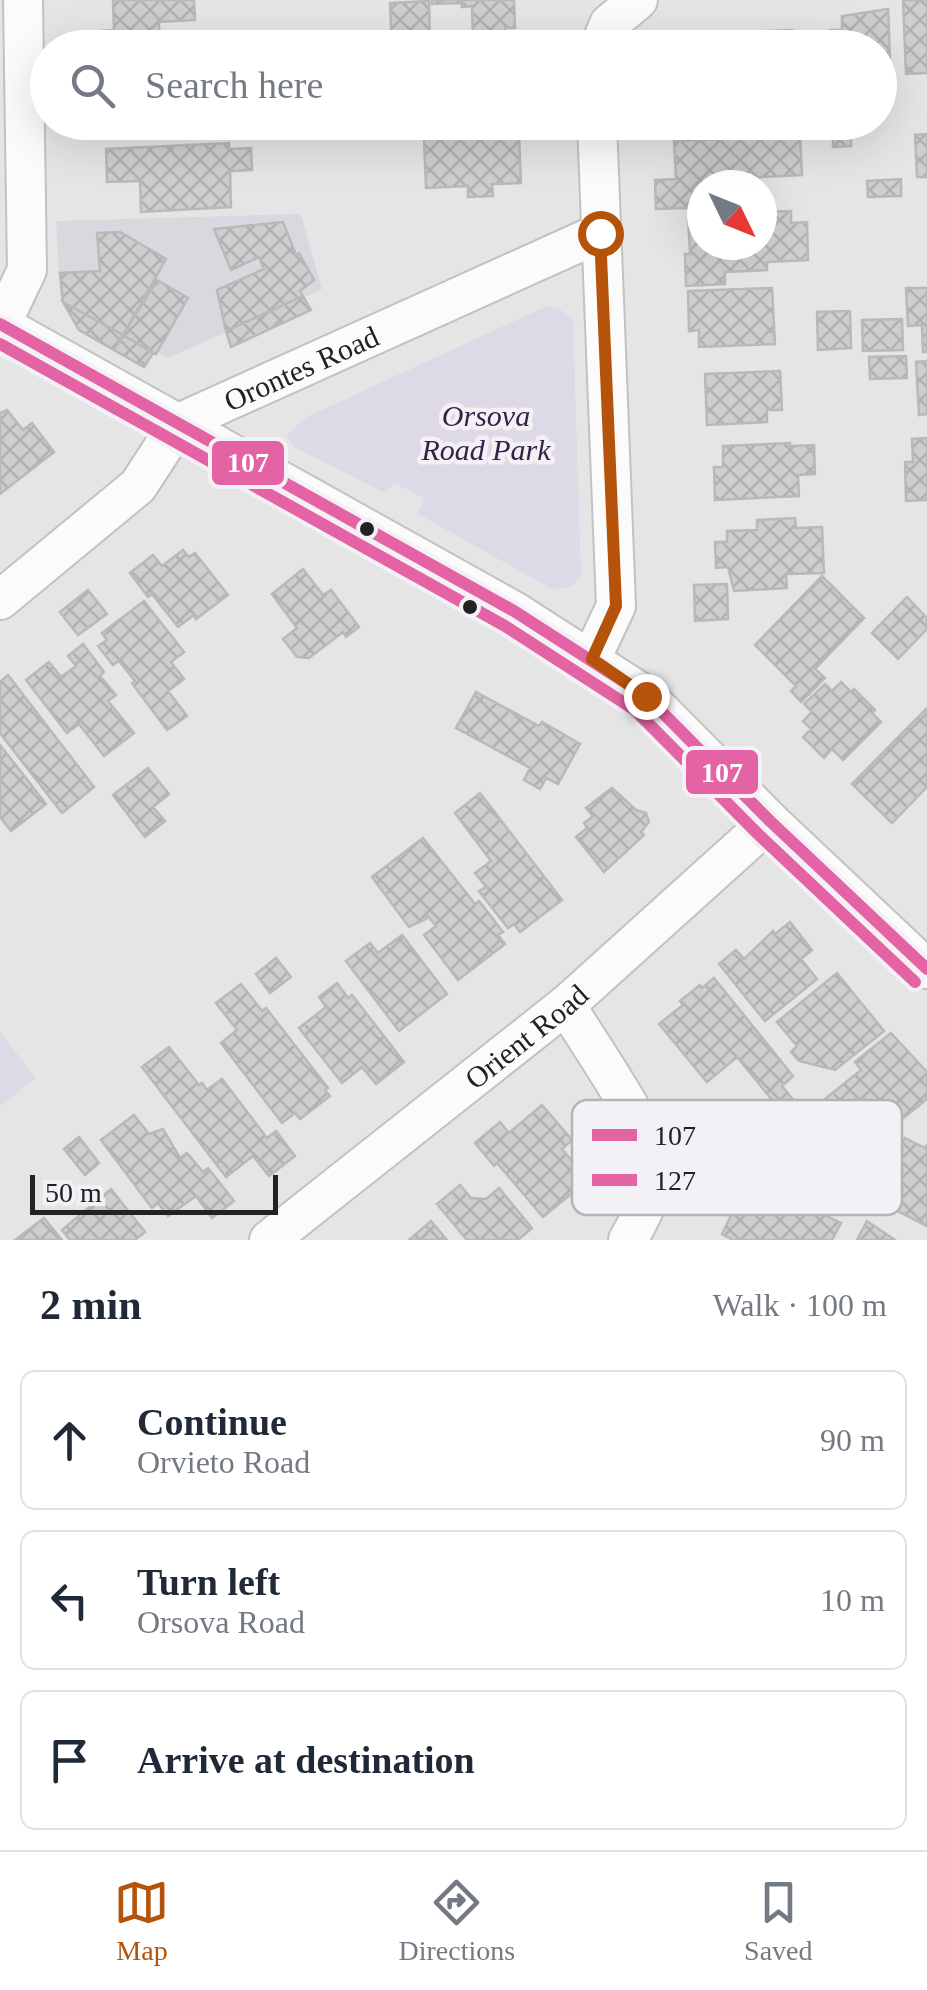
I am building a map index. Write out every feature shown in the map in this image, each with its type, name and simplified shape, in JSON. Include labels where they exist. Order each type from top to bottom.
[{"type":"street","points":[[22,0],[27,270],[0,325],[514,612],[646,696],[770,821],[927,968]]},
{"type":"street","points":[[606,30],[638,0]]},
{"type":"street","points":[[592,659],[616,606],[597,140]]},
{"type":"street","name":"Orontes Road","points":[[179,423],[600,233]]},
{"type":"street","points":[[0,600],[138,486],[179,423]]},
{"type":"street","name":"Orient Road","points":[[269,1240],[566,1005],[770,821]]},
{"type":"street","points":[[566,1005],[623,1100]]},
{"type":"street","points":[[628,1240],[639,1215]]},
{"type":"shaded area","points":[[301,214],[322,289],[168,358],[63,302],[60,296],[56,221]]},
{"type":"green space","name":"Orsova Road Park","points":[[547,306],[561,310],[573,321],[581,576],[571,587],[552,589],[418,514],[424,498],[394,483],[385,493],[294,447],[286,435],[307,417]]},
{"type":"green space","points":[[0,1032],[36,1078],[0,1106]]},
{"type":"building","points":[[113,0],[194,0],[195,20],[159,22],[159,30],[114,30]]},
{"type":"building","points":[[432,0],[514,0],[515,28],[473,30],[472,6],[432,4]]},
{"type":"building","points":[[903,0],[927,0],[927,73],[906,74]]},
{"type":"building","points":[[429,1],[430,30],[391,30],[390,3]]},
{"type":"building","points":[[888,9],[889,30],[842,30],[842,16]]},
{"type":"building","points":[[927,134],[927,177],[917,177],[915,135]]},
{"type":"building","points":[[424,140],[519,140],[521,183],[492,184],[493,196],[468,197],[468,186],[426,188]]},
{"type":"building","points":[[800,140],[802,175],[777,176],[777,170],[687,170],[687,208],[656,209],[655,180],[676,179],[674,141]]},
{"type":"building","points":[[833,140],[851,140],[851,146],[833,147]]},
{"type":"building","points":[[229,143],[229,149],[251,148],[252,170],[230,171],[231,207],[141,212],[140,181],[107,182],[106,149]]},
{"type":"building","points":[[901,179],[901,196],[868,197],[867,181]]},
{"type":"building","points":[[777,211],[791,211],[791,223],[807,222],[808,260],[767,262],[767,270],[725,272],[725,284],[686,286],[685,254],[687,260],[777,260]]},
{"type":"building","points":[[283,222],[296,255],[299,253],[314,280],[300,291],[303,296],[226,331],[217,290],[264,269],[259,257],[231,270],[214,229]]},
{"type":"building","points":[[120,232],[166,259],[123,335],[63,302],[60,273],[100,271],[97,233]]},
{"type":"building","points":[[157,280],[188,298],[156,354],[123,335]]},
{"type":"building","points":[[772,288],[775,344],[699,347],[699,330],[689,331],[688,291]]},
{"type":"building","points":[[906,288],[927,288],[927,352],[923,352],[922,325],[908,326]]},
{"type":"building","points":[[303,296],[311,310],[231,347],[226,331]]},
{"type":"building","points":[[63,302],[123,335],[114,350],[79,330]]},
{"type":"building","points":[[850,311],[851,348],[818,350],[817,312]]},
{"type":"building","points":[[902,319],[903,350],[863,351],[862,320]]},
{"type":"building","points":[[123,335],[153,353],[144,367],[114,350]]},
{"type":"building","points":[[906,356],[907,378],[870,379],[869,357]]},
{"type":"building","points":[[927,361],[927,414],[919,415],[916,362]]},
{"type":"building","points":[[780,371],[782,410],[767,410],[767,422],[707,425],[705,374]]},
{"type":"building","points":[[7,410],[23,430],[32,423],[54,452],[0,494],[0,413]]},
{"type":"building","points":[[927,438],[927,500],[906,501],[905,462],[913,462],[912,439]]},
{"type":"building","points":[[814,445],[815,474],[798,475],[799,496],[715,500],[714,467],[723,467],[723,446]]},
{"type":"building","points":[[795,518],[796,528],[822,527],[824,573],[786,574],[787,588],[734,591],[728,567],[716,568],[715,542],[727,542],[727,531],[757,530],[757,520]]},
{"type":"building","points":[[183,550],[189,557],[195,553],[228,595],[178,627],[130,573],[153,555],[162,566]]},
{"type":"building","points":[[303,569],[323,595],[331,590],[359,627],[346,637],[343,632],[309,658],[297,657],[283,639],[297,628],[272,594]]},
{"type":"building","points":[[822,576],[864,618],[815,669],[825,678],[801,702],[791,691],[796,686],[755,645]]},
{"type":"building","points":[[727,584],[728,619],[695,621],[694,585]]},
{"type":"building","points":[[88,590],[107,614],[78,635],[60,612]]},
{"type":"building","points":[[907,597],[927,618],[927,629],[898,659],[872,633]]},
{"type":"building","points":[[144,601],[184,652],[171,662],[184,679],[168,691],[187,716],[167,730],[119,661],[113,665],[98,646],[107,640],[102,633]]},
{"type":"building","points":[[83,644],[104,672],[100,676],[116,695],[108,701],[134,733],[104,756],[79,724],[67,733],[26,680],[49,662],[61,677],[76,666],[68,656]]},
{"type":"building","points":[[8,675],[94,787],[62,813],[0,733],[0,682]]},
{"type":"building","points":[[841,682],[875,710],[872,713],[881,722],[843,760],[832,749],[824,758],[803,737],[811,729],[803,721],[812,712],[804,704],[825,684],[832,691]]},
{"type":"building","points":[[476,692],[580,744],[558,784],[546,778],[540,789],[524,780],[530,768],[456,728]]},
{"type":"building","points":[[927,708],[927,787],[892,823],[852,784]]},
{"type":"building","points":[[0,745],[46,804],[11,831],[0,817]]},
{"type":"building","points":[[148,768],[169,794],[153,807],[165,821],[145,837],[113,795]]},
{"type":"building","points":[[612,788],[636,810],[646,813],[649,822],[641,832],[644,835],[604,872],[576,837],[593,816],[586,808]]},
{"type":"building","points":[[480,793],[562,900],[520,932],[514,924],[508,928],[479,891],[486,887],[475,873],[491,861],[455,813]]},
{"type":"building","points":[[423,838],[475,904],[479,901],[503,932],[498,935],[505,944],[458,980],[424,935],[436,926],[426,914],[426,919],[409,927],[372,877]]},
{"type":"building","points":[[790,922],[812,950],[801,959],[817,979],[765,1021],[719,964],[736,950],[744,959],[773,931],[775,934]]},
{"type":"building","points":[[402,935],[447,994],[399,1031],[346,961],[370,943],[378,953]]},
{"type":"building","points":[[276,958],[291,977],[270,993],[256,974]]},
{"type":"building","points":[[837,973],[884,1031],[835,1070],[799,1061],[791,1052],[797,1046],[777,1022]]},
{"type":"building","points":[[714,978],[793,1076],[782,1086],[793,1100],[772,1100],[737,1057],[707,1082],[659,1024],[683,1005],[680,1001],[700,985],[702,988]]},
{"type":"building","points":[[337,983],[348,998],[352,995],[404,1062],[376,1084],[362,1067],[342,1083],[299,1028],[326,1007],[319,997]]},
{"type":"building","points":[[241,984],[262,1011],[266,1008],[328,1088],[325,1090],[330,1096],[300,1119],[295,1113],[282,1123],[221,1043],[237,1030],[216,1003]]},
{"type":"building","points":[[891,1033],[927,1072],[927,1099],[902,1119],[902,1100],[824,1100],[861,1070],[855,1062]]},
{"type":"building","points":[[169,1047],[207,1090],[222,1079],[267,1138],[276,1131],[295,1156],[269,1176],[253,1156],[226,1177],[142,1067]]},
{"type":"building","points":[[542,1105],[572,1140],[562,1149],[572,1161],[572,1193],[543,1217],[475,1143],[500,1122],[509,1133]]},
{"type":"building","points":[[134,1115],[149,1134],[163,1129],[180,1158],[187,1153],[203,1172],[208,1168],[234,1201],[212,1218],[196,1196],[168,1216],[158,1203],[152,1208],[101,1140]]},
{"type":"building","points":[[79,1137],[99,1163],[85,1175],[64,1149]]},
{"type":"building","points":[[905,1138],[925,1148],[927,1145],[927,1226],[902,1213]]},
{"type":"building","points":[[460,1185],[471,1198],[486,1199],[499,1188],[532,1228],[518,1240],[467,1240],[437,1204]]},
{"type":"building","points":[[111,1189],[145,1232],[135,1240],[70,1240],[62,1230]]},
{"type":"building","points":[[731,1215],[825,1215],[841,1223],[832,1240],[733,1240],[722,1234]]},
{"type":"building","points":[[44,1218],[62,1240],[15,1240]]},
{"type":"building","points":[[431,1221],[447,1240],[409,1240]]},
{"type":"building","points":[[867,1221],[895,1240],[857,1240]]},
{"type":"transit line","name":"107","points":[[0,324],[514,611],[646,696],[770,821],[927,969]]},
{"type":"transit line","name":"127","points":[[0,344],[505,626],[635,710],[758,834],[915,982]]},
{"type":"route","points":[[600,233],[616,606],[592,659],[646,696]]}]
